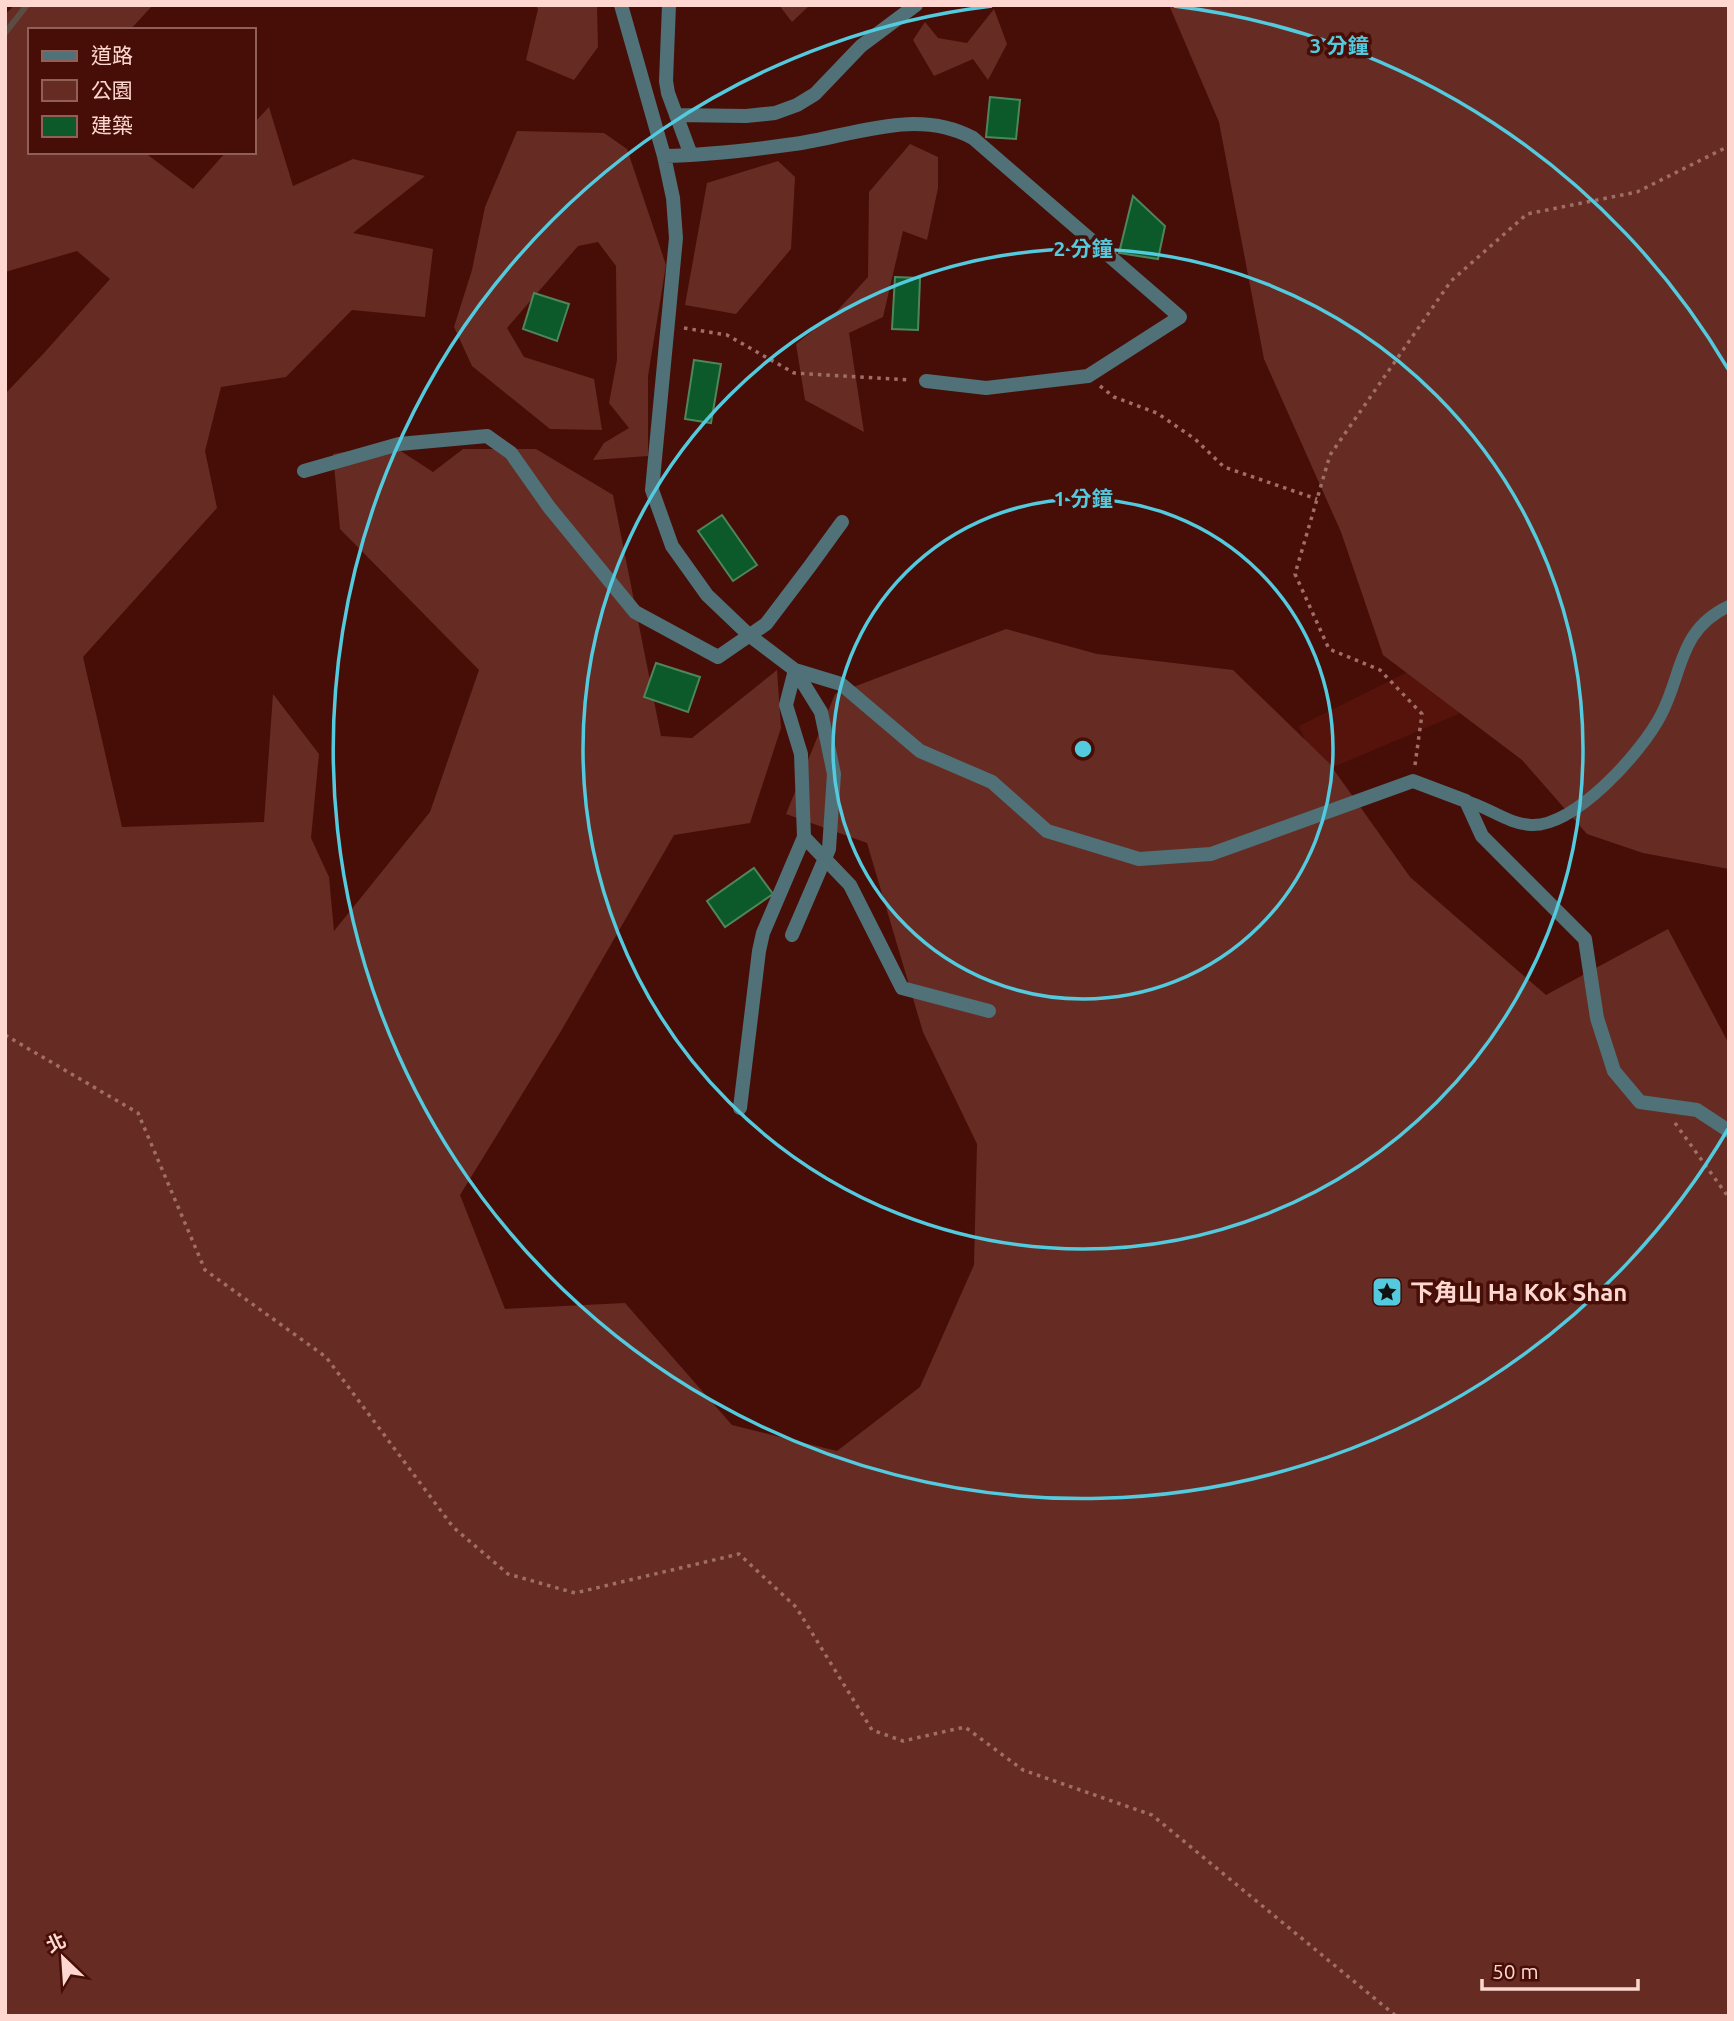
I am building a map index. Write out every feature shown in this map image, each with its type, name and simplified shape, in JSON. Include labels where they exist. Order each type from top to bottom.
[{"type":"street","points":[[621,5],[664,156],[673,198],[676,238],[652,490],[672,547],[707,595],[750,636],[795,670],[841,684],[920,751],[992,782],[1047,831],[1139,859],[1211,854],[1413,781],[1466,801],[1482,836],[1585,939],[1597,1017],[1614,1071],[1640,1102],[1697,1110],[1729,1131]]},
{"type":"street","points":[[669,5],[666,81],[691,155]]},
{"type":"street","points":[[676,115],[746,116],[775,113],[797,105],[815,93],[861,46],[916,5]]},
{"type":"street","points":[[664,156],[793,145],[908,124],[934,124],[959,131],[973,138],[1180,317],[1088,376],[986,388],[926,381]]},
{"type":"street","points":[[303,471],[399,444],[487,436],[511,453],[549,507],[635,612],[718,657],[766,624],[842,522]]},
{"type":"street","points":[[740,1108],[763,933],[804,837],[801,754],[786,705],[795,670]]},
{"type":"street","points":[[792,934],[829,849],[834,774],[821,712],[795,670]]},
{"type":"street","points":[[804,837],[850,885],[902,988],[989,1011]]},
{"type":"lane","points":[[1466,801],[1529,825],[1553,821],[1583,803],[1620,768],[1654,726],[1670,695],[1683,654],[1694,634],[1707,620],[1729,606]]},
{"type":"path","points":[[1413,781],[1422,715],[1380,670],[1329,649],[1295,574],[1330,454],[1451,281],[1527,214],[1637,192],[1729,146]]},
{"type":"path","points":[[668,325],[727,335],[794,373],[926,381]]},
{"type":"path","points":[[1088,376],[1114,397],[1157,413],[1195,439],[1224,467],[1317,499]]},
{"type":"path","points":[[5,1035],[138,1113],[205,1270],[326,1357],[453,1527],[508,1574],[575,1593],[739,1554],[796,1607],[872,1730],[903,1741],[965,1727],[1023,1770],[1152,1815],[1396,2016]]},
{"type":"path","points":[[1661,1105],[1729,1198]]},
{"type":"shaded area","points":[[1492,630],[1499,697],[1319,773],[1299,726]]},
{"type":"green space","points":[[15,5],[153,5],[132,28],[28,28],[28,154],[147,154],[193,189],[224,154],[256,154],[256,121],[269,107],[293,186],[353,159],[425,176],[353,233],[433,249],[425,317],[352,310],[286,377],[221,387],[205,451],[217,508],[83,657],[122,827],[264,822],[273,694],[319,754],[311,838],[329,877],[334,931],[430,812],[479,670],[340,529],[333,454],[390,444],[433,472],[463,449],[536,449],[613,495],[661,736],[692,738],[777,670],[781,728],[750,823],[674,835],[561,1031],[460,1195],[505,1309],[625,1303],[732,1425],[837,1451],[920,1387],[974,1265],[977,1144],[923,1032],[867,843],[786,814],[835,694],[1006,629],[1097,654],[1233,670],[1329,763],[1410,877],[1546,995],[1668,929],[1729,1044],[1729,2016],[5,2016],[5,394],[110,279],[77,251],[5,272],[5,14]]},
{"type":"green space","points":[[535,5],[597,5],[598,47],[574,80],[526,60],[538,9]]},
{"type":"green space","points":[[779,5],[810,5],[792,22]]},
{"type":"green space","points":[[1169,5],[1729,5],[1729,869],[1643,853],[1587,834],[1522,760],[1383,655],[1341,532],[1264,359],[1219,122]]},
{"type":"green space","points":[[994,9],[1007,44],[988,80],[973,59],[934,76],[913,40],[925,22],[938,38],[967,43]]},
{"type":"green space","points":[[517,131],[604,133],[627,149],[666,265],[648,376],[648,456],[593,460],[604,443],[629,428],[609,403],[617,360],[616,266],[598,242],[578,246],[507,328],[524,357],[594,379],[602,430],[550,429],[472,366],[454,327],[472,270],[485,207]]},
{"type":"green space","points":[[910,144],[938,157],[938,188],[927,240],[903,231],[883,317],[849,333],[864,432],[805,400],[796,344],[836,312],[868,277],[869,192]]},
{"type":"green space","points":[[778,161],[795,177],[791,249],[736,314],[685,305],[707,183]]},
{"type":"building","points":[[990,97],[1020,100],[1016,139],[986,137]]},
{"type":"building","points":[[1133,196],[1165,226],[1158,259],[1119,253]]},
{"type":"building","points":[[895,277],[920,278],[918,330],[892,329]]},
{"type":"building","points":[[534,293],[569,304],[557,341],[523,329]]},
{"type":"building","points":[[694,360],[721,364],[711,423],[685,419]]},
{"type":"building","points":[[722,515],[757,565],[733,581],[698,531]]},
{"type":"building","points":[[656,663],[700,677],[688,712],[644,697]]},
{"type":"building","points":[[754,868],[773,894],[725,927],[707,901]]},
{"type":"waterway","points":[[5,33],[27,5]]},
{"type":"place","name":"下角山 Ha Kok Shan","points":[[1387,1292]]}]
